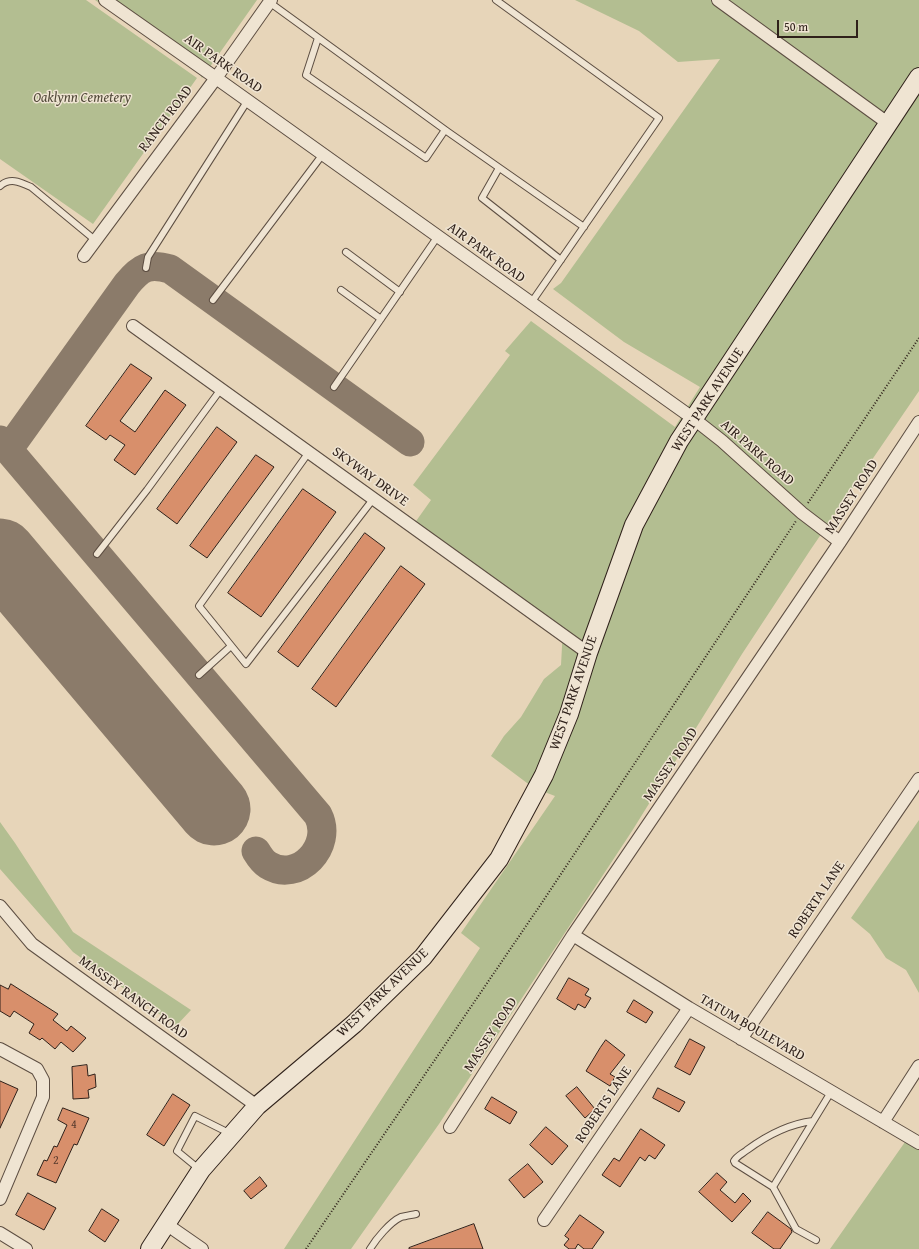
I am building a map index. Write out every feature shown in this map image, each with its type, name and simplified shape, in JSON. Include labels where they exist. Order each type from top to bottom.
[{"type":"street","name":"AIR PARK ROAD","points":[[105,0],[248,100],[694,420],[722,441],[802,513],[840,542]]},
{"type":"street","points":[[718,0],[889,124]]},
{"type":"street","name":"RANCH ROAD","points":[[84,256],[216,78],[270,1]]},
{"type":"street","name":"WEST PARK AVENUE","points":[[150,1249],[201,1170],[257,1106],[354,1024],[423,957],[499,859],[544,775],[569,714],[588,653],[634,525],[679,441],[919,78]]},
{"type":"street","name":"SKYWAY DRIVE","points":[[133,326],[588,653]]},
{"type":"street","name":"MASSEY ROAD","points":[[450,1126],[573,935],[840,542],[919,422]]},
{"type":"street","name":"ROBERTA LANE","points":[[741,1039],[919,779]]},
{"type":"street","name":"MASSEY RANCH ROAD","points":[[0,906],[32,944],[257,1106]]},
{"type":"street","name":"TATUM BOULEVARD","points":[[573,935],[689,1008],[919,1143]]},
{"type":"street","name":"ROBERTS LANE","points":[[544,1220],[689,1008]]},
{"type":"street","points":[[0,1049],[36,1069],[43,1080],[43,1097],[0,1199]]},
{"type":"street","points":[[883,1122],[919,1066]]},
{"type":"street","points":[[166,1224],[202,1249]]},
{"type":"street","points":[[0,1233],[26,1249]]},
{"type":"lane","points":[[496,0],[660,118],[531,303]]},
{"type":"lane","points":[[270,1],[318,38],[445,130],[584,227]]},
{"type":"lane","points":[[318,38],[306,75],[426,158],[445,130]]},
{"type":"lane","points":[[146,268],[148,257],[248,100]]},
{"type":"lane","points":[[212,300],[323,154]]},
{"type":"lane","points":[[499,168],[482,198],[561,260]]},
{"type":"lane","points":[[0,186],[11,180],[19,181],[31,187],[95,240]]},
{"type":"lane","points":[[334,387],[438,236]]},
{"type":"lane","points":[[346,252],[400,292]]},
{"type":"lane","points":[[341,290],[381,319]]},
{"type":"lane","points":[[97,554],[147,490],[221,389]]},
{"type":"lane","points":[[309,452],[199,606],[246,664],[374,498]]},
{"type":"lane","points":[[199,675],[232,646]]},
{"type":"lane","points":[[773,1187],[831,1092]]},
{"type":"lane","points":[[201,1170],[177,1151],[195,1116],[232,1135]]},
{"type":"lane","points":[[813,1121],[804,1122],[775,1132],[755,1144],[734,1161],[773,1187],[796,1229],[816,1240]]},
{"type":"lane","points":[[370,1249],[374,1242],[391,1224],[400,1218],[416,1214]]},
{"type":"path","points":[[306,1249],[541,904],[919,338]]},
{"type":"green space","name":"Oaklynn Cemetery","points":[[0,0],[86,0],[197,78],[93,224],[0,159]]},
{"type":"green space","points":[[95,0],[257,0],[202,78],[199,73]]},
{"type":"green space","points":[[575,0],[919,0],[919,66],[674,438],[564,712],[531,786],[491,756],[504,736],[521,717],[544,679],[561,665],[563,628],[414,524],[431,500],[413,485],[510,355],[505,351],[531,321],[675,427],[700,387],[624,342],[553,289],[561,283],[720,59],[678,62],[639,31]]},
{"type":"green space","points":[[919,89],[919,391],[811,549],[742,654],[632,831],[439,1124],[351,1249],[284,1249],[480,948],[461,933],[555,796],[542,791],[639,528],[684,445]]},
{"type":"green space","points":[[919,820],[919,993],[906,970],[886,958],[870,934],[851,918]]},
{"type":"green space","points":[[0,822],[73,932],[191,1010],[176,1026],[73,952],[0,869]]},
{"type":"green space","points":[[905,1142],[919,1150],[919,1249],[830,1249]]},
{"type":"building","points":[[131,364],[152,378],[120,421],[135,432],[165,390],[186,405],[135,475],[114,460],[125,445],[110,435],[106,440],[86,426]]},
{"type":"building","points":[[217,427],[237,442],[177,524],[157,509]]},
{"type":"building","points":[[256,455],[274,467],[207,558],[190,546]]},
{"type":"building","points":[[303,489],[336,512],[261,617],[228,593]]},
{"type":"building","points":[[365,533],[385,548],[298,667],[278,652]]},
{"type":"building","points":[[401,566],[425,584],[336,707],[312,689]]},
{"type":"building","points":[[569,978],[589,989],[585,995],[591,998],[585,1008],[578,1004],[575,1010],[557,999]]},
{"type":"building","points":[[11,984],[58,1014],[53,1020],[67,1031],[71,1026],[86,1038],[73,1052],[61,1042],[55,1049],[42,1038],[40,1040],[29,1033],[34,1024],[14,1011],[10,1017],[0,1011],[0,985],[8,989]]},
{"type":"building","points":[[634,1000],[653,1012],[646,1023],[627,1012]]},
{"type":"building","points":[[690,1039],[705,1047],[690,1075],[675,1067]]},
{"type":"building","points":[[606,1040],[625,1055],[610,1074],[615,1077],[610,1086],[586,1071]]},
{"type":"building","points":[[87,1065],[88,1076],[95,1074],[96,1087],[88,1090],[89,1098],[73,1099],[72,1067]]},
{"type":"building","points":[[0,1081],[18,1089],[0,1128]]},
{"type":"building","points":[[577,1087],[595,1109],[585,1118],[566,1096]]},
{"type":"building","points":[[658,1088],[685,1102],[679,1112],[653,1098]]},
{"type":"building","points":[[173,1094],[190,1105],[164,1146],[147,1135]]},
{"type":"building","points":[[492,1097],[517,1112],[510,1124],[485,1109]]},
{"type":"building","points":[[63,1108],[89,1118],[77,1145],[74,1144],[56,1183],[37,1175],[44,1160],[47,1161],[54,1146],[57,1147],[67,1125],[58,1120]]},
{"type":"building","points":[[546,1127],[568,1146],[552,1165],[530,1145]]},
{"type":"building","points":[[641,1129],[665,1145],[655,1159],[649,1155],[645,1161],[640,1157],[620,1187],[602,1175],[614,1158],[619,1161]]},
{"type":"building","points":[[528,1164],[543,1182],[524,1198],[509,1180]]},
{"type":"building","points":[[717,1173],[727,1182],[720,1190],[735,1203],[743,1193],[751,1201],[732,1222],[699,1192]]},
{"type":"building","points":[[260,1177],[267,1186],[251,1199],[244,1191]]},
{"type":"building","points":[[28,1193],[56,1208],[44,1230],[16,1215]]},
{"type":"building","points":[[102,1209],[119,1220],[105,1242],[89,1231]]},
{"type":"building","points":[[768,1212],[791,1229],[792,1232],[780,1249],[774,1249],[752,1233]]},
{"type":"building","points":[[580,1215],[604,1232],[592,1249],[584,1249],[578,1244],[575,1249],[569,1249],[564,1245],[569,1239],[565,1236]]},
{"type":"building","points":[[474,1224],[483,1249],[409,1249],[409,1248]]},
{"type":"taxiway","points":[[8,450],[127,284],[141,270],[156,266],[170,269],[410,442]]},
{"type":"taxiway","points":[[0,440],[318,815],[322,827],[321,839],[317,849],[310,859],[301,866],[291,870],[279,870],[266,864],[256,851]]},
{"type":"runway","points":[[0,555],[214,809]]}]
